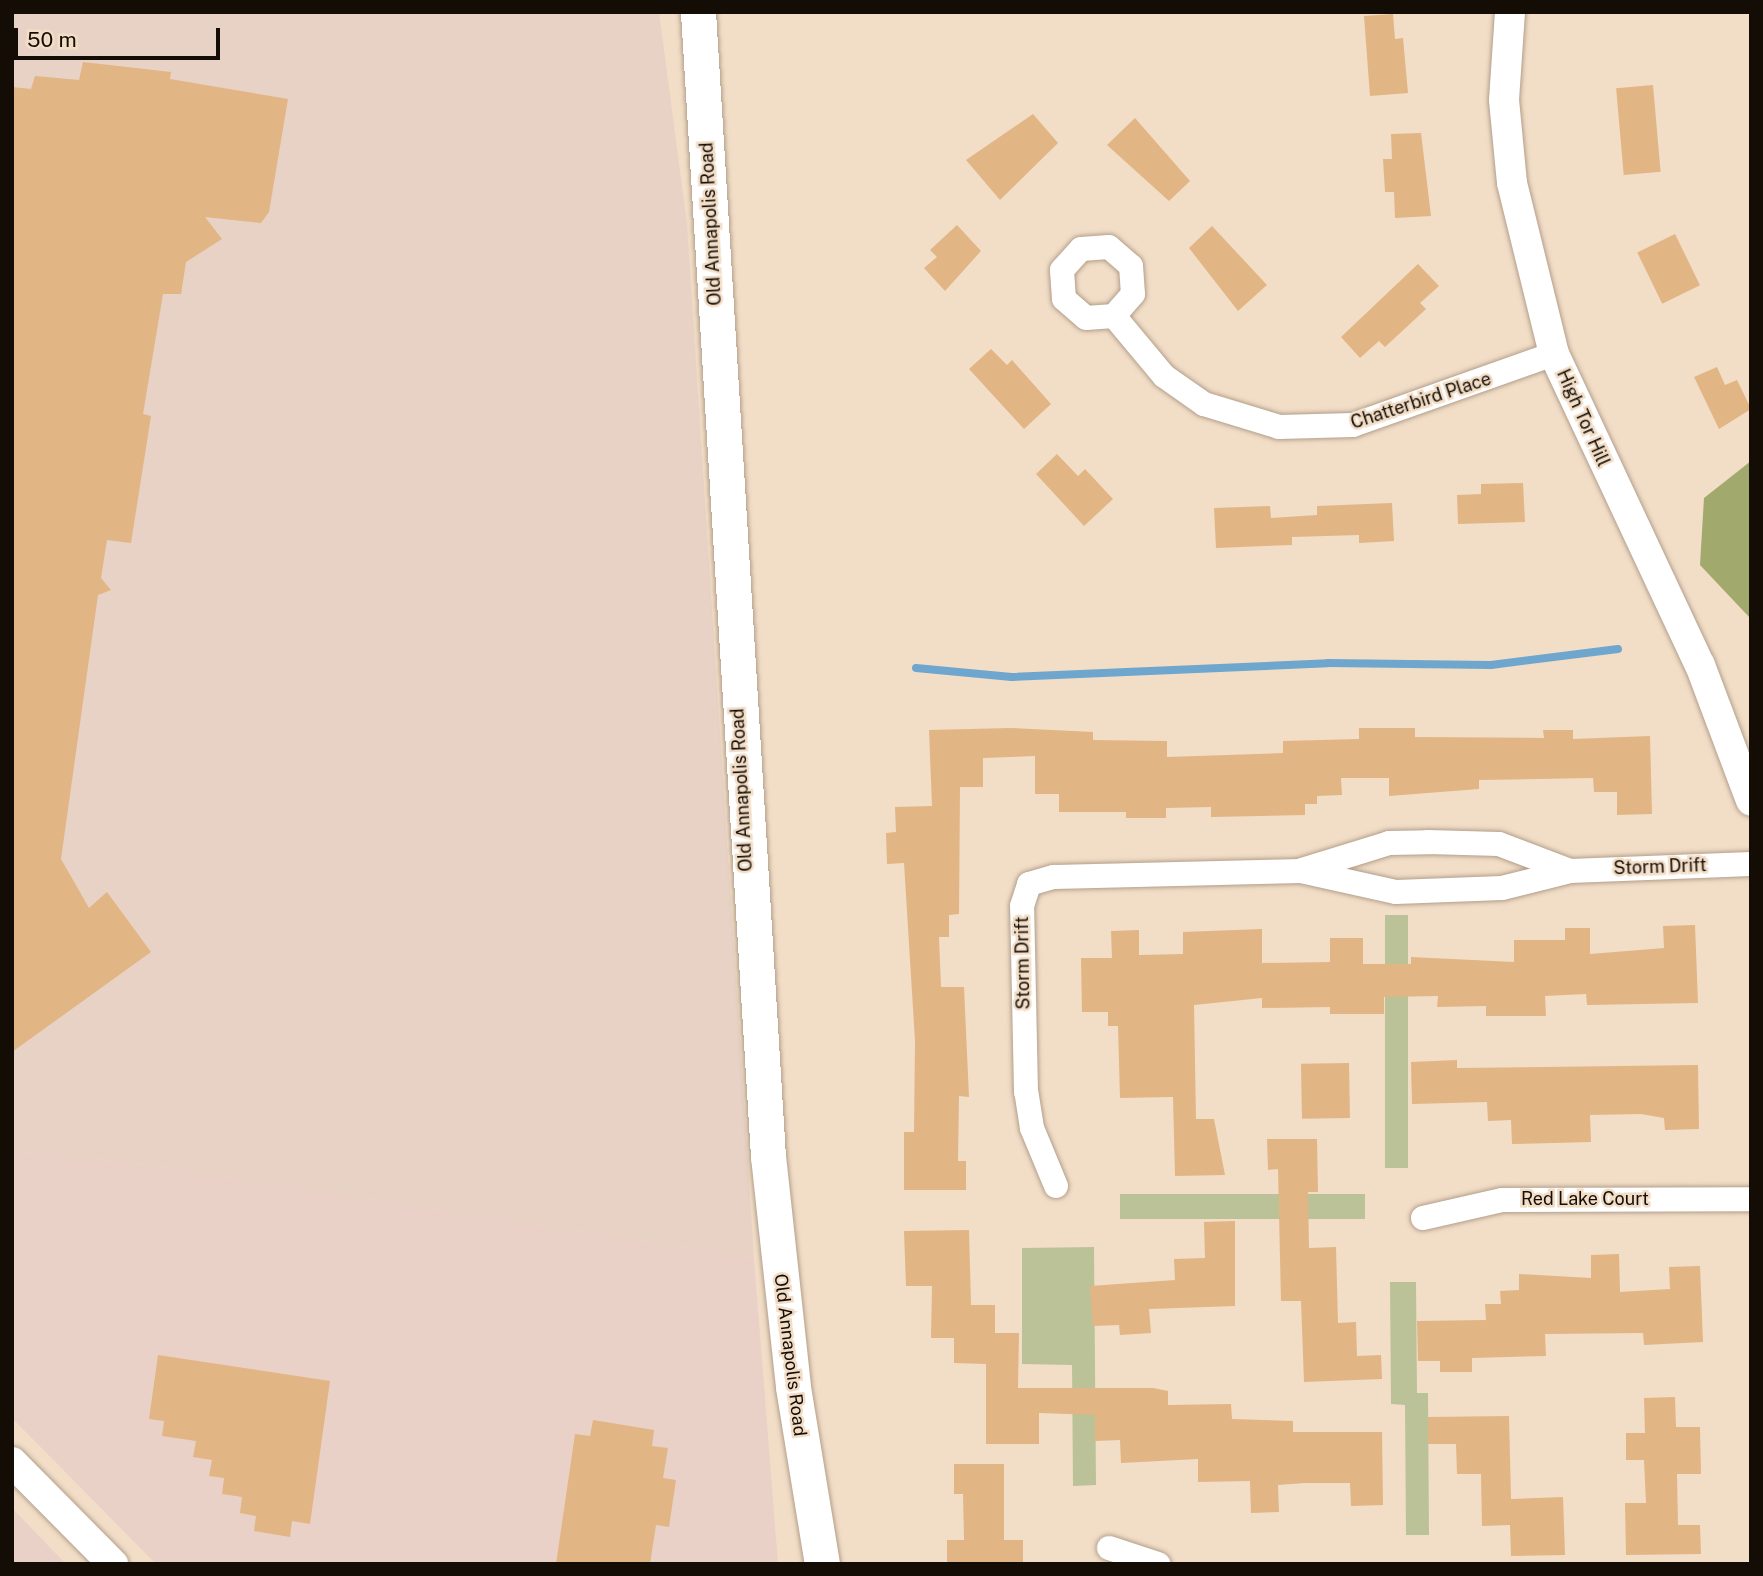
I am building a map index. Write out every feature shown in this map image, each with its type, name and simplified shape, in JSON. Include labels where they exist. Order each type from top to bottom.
[{"type":"main road","name":"Old Annapolis Road","points":[[698,12],[768,1156],[793,1387],[822,1564]]},
{"type":"street","name":"High Tor Hill","points":[[1510,12],[1504,100],[1512,183],[1554,354],[1700,665],[1751,801]]},
{"type":"street","name":"Chatterbird Place","points":[[1114,316],[1164,376],[1204,404],[1279,427],[1353,425],[1554,354]]},
{"type":"street","name":"Storm Drift","points":[[1301,871],[1389,843],[1429,842],[1499,844],[1570,871]]},
{"type":"street","name":"Storm Drift","points":[[1056,1186],[1037,1146],[1026,1092],[1022,906],[1029,884],[1054,877],[1301,871],[1396,892],[1502,888],[1570,871],[1751,864]]},
{"type":"street","name":"Red Lake Court","points":[[1423,1218],[1502,1200],[1751,1199]]},
{"type":"street","points":[[12,1462],[113,1564]]},
{"type":"street","points":[[1110,1548],[1158,1564]]},
{"type":"shaded area","points":[[12,12],[659,12],[687,224],[754,1258],[145,1164],[12,1151]]},
{"type":"shaded area","points":[[12,1151],[145,1164],[754,1258],[778,1564],[156,1564],[12,1418]]},
{"type":"shaded area","points":[[12,1508],[66,1564],[12,1564]]},
{"type":"green space","points":[[1751,461],[1751,619],[1700,565],[1704,498]]},
{"type":"green space","points":[[1385,915],[1408,915],[1408,1168],[1385,1168]]},
{"type":"green space","points":[[1120,1194],[1365,1194],[1365,1219],[1120,1219]]},
{"type":"green space","points":[[1094,1247],[1096,1485],[1073,1486],[1072,1365],[1022,1364],[1022,1248]]},
{"type":"green space","points":[[1390,1282],[1416,1282],[1417,1393],[1428,1393],[1429,1535],[1406,1535],[1405,1405],[1391,1404]]},
{"type":"building","points":[[1393,14],[1395,39],[1403,38],[1408,93],[1370,96],[1364,16]]},
{"type":"building","points":[[83,62],[171,72],[170,79],[288,99],[269,212],[261,223],[205,217],[222,239],[186,262],[181,294],[163,294],[143,414],[151,416],[131,543],[107,540],[101,578],[111,590],[98,595],[61,859],[89,908],[107,892],[151,952],[12,1052],[12,87],[31,89],[35,76],[79,80]]},
{"type":"building","points":[[1653,85],[1661,172],[1624,175],[1616,88]]},
{"type":"building","points":[[1033,114],[1058,143],[1000,200],[966,160]]},
{"type":"building","points":[[1135,118],[1190,181],[1169,201],[1107,145]]},
{"type":"building","points":[[1421,133],[1431,216],[1395,218],[1394,192],[1385,192],[1383,159],[1392,159],[1391,134]]},
{"type":"building","points":[[957,225],[981,251],[945,291],[924,268],[937,257],[930,250]]},
{"type":"building","points":[[1212,226],[1267,285],[1238,311],[1189,248]]},
{"type":"building","points":[[1675,234],[1700,285],[1662,304],[1637,252]]},
{"type":"building","points":[[1418,264],[1439,286],[1420,303],[1426,309],[1385,347],[1379,341],[1360,358],[1341,337]]},
{"type":"building","points":[[991,349],[1007,365],[1012,360],[1051,404],[1024,429],[969,369]]},
{"type":"building","points":[[1717,367],[1725,385],[1737,380],[1751,409],[1719,429],[1694,377]]},
{"type":"building","points":[[1057,454],[1078,476],[1085,469],[1113,499],[1084,526],[1036,474]]},
{"type":"building","points":[[1523,483],[1525,522],[1458,524],[1457,495],[1481,494],[1481,484]]},
{"type":"building","points":[[1392,503],[1394,541],[1359,543],[1359,535],[1292,537],[1292,545],[1216,548],[1214,508],[1270,506],[1271,518],[1317,515],[1317,506]]},
{"type":"building","points":[[1011,728],[1093,732],[1093,740],[1167,741],[1167,757],[1283,753],[1283,741],[1359,739],[1359,728],[1415,728],[1415,737],[1544,738],[1543,730],[1573,730],[1573,739],[1650,736],[1652,814],[1617,815],[1617,792],[1594,792],[1593,778],[1479,780],[1479,789],[1389,796],[1389,778],[1341,778],[1342,795],[1317,796],[1317,804],[1305,804],[1305,815],[1211,817],[1211,807],[1166,808],[1166,818],[1126,818],[1126,812],[1059,812],[1059,794],[1035,794],[1035,756],[983,758],[983,787],[960,787],[959,914],[949,915],[949,937],[939,937],[941,987],[964,987],[969,1097],[959,1096],[958,1161],[966,1161],[966,1190],[904,1190],[904,1132],[914,1132],[915,1041],[904,863],[887,864],[886,833],[896,832],[895,807],[932,806],[929,730]]},
{"type":"building","points":[[1695,925],[1698,1003],[1587,1005],[1586,994],[1545,996],[1546,1016],[1486,1016],[1486,1006],[1437,1007],[1438,996],[1384,997],[1384,1014],[1330,1014],[1330,1007],[1262,1008],[1262,998],[1194,1005],[1196,1119],[1214,1119],[1225,1175],[1175,1176],[1173,1097],[1120,1098],[1118,1026],[1108,1026],[1108,1012],[1082,1012],[1081,958],[1112,958],[1111,931],[1139,930],[1139,955],[1183,954],[1183,932],[1262,929],[1262,963],[1330,962],[1330,938],[1363,938],[1363,964],[1411,964],[1411,957],[1514,962],[1514,940],[1565,940],[1565,928],[1590,928],[1590,954],[1664,948],[1663,926]]},
{"type":"building","points":[[1457,1060],[1457,1068],[1698,1065],[1699,1129],[1665,1130],[1664,1118],[1641,1114],[1590,1115],[1591,1142],[1512,1144],[1511,1120],[1488,1121],[1487,1102],[1412,1104],[1411,1062]]},
{"type":"building","points":[[1349,1063],[1350,1118],[1302,1119],[1301,1064]]},
{"type":"building","points":[[1267,1139],[1317,1139],[1318,1192],[1308,1192],[1309,1248],[1336,1247],[1338,1323],[1356,1322],[1357,1356],[1381,1355],[1382,1379],[1304,1382],[1301,1301],[1281,1301],[1278,1169],[1268,1170]]},
{"type":"building","points":[[1235,1221],[1235,1306],[1149,1309],[1151,1333],[1120,1335],[1119,1325],[1093,1326],[1090,1286],[1175,1280],[1174,1259],[1205,1258],[1204,1222]]},
{"type":"building","points":[[969,1230],[971,1305],[995,1305],[995,1333],[1019,1333],[1018,1388],[1153,1388],[1168,1391],[1168,1405],[1231,1404],[1232,1419],[1293,1421],[1293,1432],[1382,1432],[1383,1505],[1351,1506],[1350,1483],[1305,1483],[1278,1485],[1279,1512],[1251,1513],[1250,1481],[1198,1482],[1198,1459],[1121,1463],[1120,1440],[1095,1441],[1095,1415],[1039,1413],[1039,1444],[986,1444],[986,1364],[954,1363],[954,1338],[931,1338],[932,1286],[906,1286],[904,1231]]},
{"type":"building","points":[[1619,1254],[1620,1292],[1670,1289],[1669,1267],[1700,1266],[1703,1342],[1644,1345],[1643,1333],[1545,1334],[1546,1356],[1472,1358],[1472,1372],[1440,1372],[1440,1361],[1418,1361],[1417,1321],[1486,1320],[1485,1304],[1501,1304],[1500,1291],[1519,1290],[1519,1274],[1591,1278],[1591,1255]]},
{"type":"building","points":[[158,1355],[330,1381],[310,1524],[292,1521],[290,1537],[254,1531],[256,1516],[240,1513],[242,1497],[222,1494],[224,1478],[209,1476],[212,1460],[193,1457],[196,1441],[162,1436],[164,1421],[149,1419]]},
{"type":"building","points":[[1675,1397],[1676,1427],[1700,1427],[1701,1474],[1677,1474],[1678,1525],[1700,1525],[1701,1554],[1626,1555],[1625,1503],[1646,1503],[1644,1460],[1626,1460],[1626,1433],[1645,1433],[1644,1398]]},
{"type":"building","points":[[1509,1416],[1511,1499],[1563,1497],[1565,1555],[1511,1556],[1510,1525],[1482,1526],[1481,1474],[1457,1474],[1456,1444],[1428,1444],[1428,1417]]},
{"type":"building","points":[[593,1420],[654,1430],[652,1446],[668,1448],[663,1478],[676,1480],[669,1527],[656,1525],[650,1564],[556,1564],[575,1434],[590,1436]]},
{"type":"building","points":[[954,1464],[1004,1464],[1004,1540],[1023,1540],[1023,1564],[947,1564],[947,1540],[964,1540],[963,1494],[954,1494]]},
{"type":"waterway","points":[[916,668],[1012,677],[1328,663],[1491,665],[1618,649]]}]
